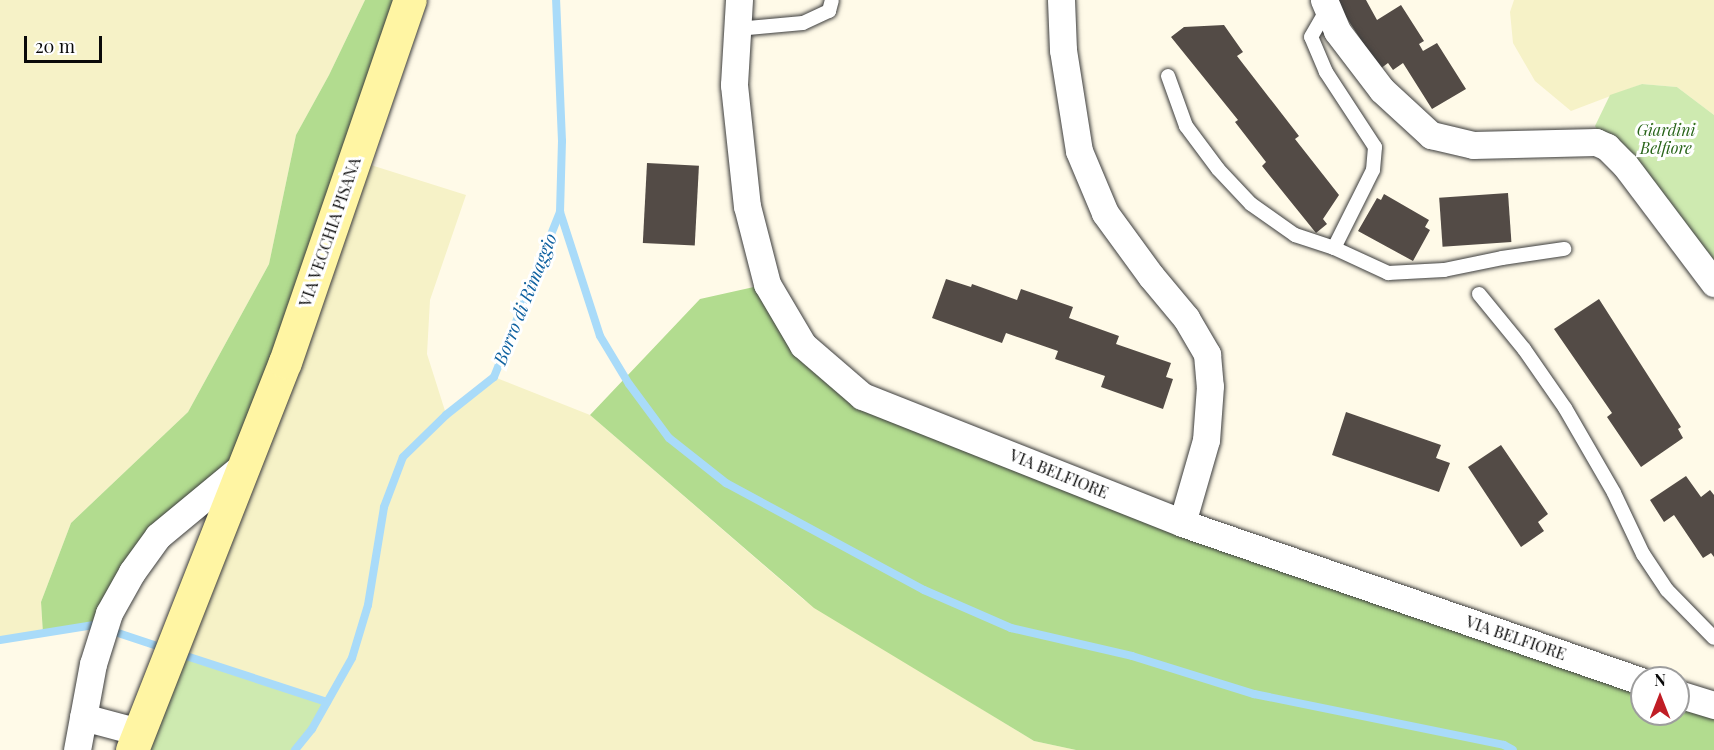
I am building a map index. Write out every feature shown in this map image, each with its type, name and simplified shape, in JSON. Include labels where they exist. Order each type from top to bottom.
[{"type":"main road","name":"VIA VECCHIA PISANA","points":[[135,741],[285,362],[410,0]]},
{"type":"street","name":"VIA BELFIORE","points":[[739,0],[734,85],[747,206],[767,284],[803,345],[862,396],[1182,523],[1630,677]]},
{"type":"street","points":[[1061,0],[1063,50],[1079,151],[1105,213],[1151,276],[1186,318],[1207,354],[1210,386],[1206,440],[1182,523]]},
{"type":"street","points":[[1326,4],[1337,31],[1382,90],[1431,135],[1473,145],[1596,142],[1607,147],[1625,165],[1714,284]]},
{"type":"street","name":"VIA VECCHIA PISANA","points":[[77,750],[93,664],[109,613],[132,572],[158,536],[246,463]]},
{"type":"street","points":[[1690,698],[1714,705]]},
{"type":"street","name":"VIA VECCHIA PISANA","points":[[83,717],[135,741]]},
{"type":"lane","points":[[737,29],[803,23],[829,10],[832,0]]},
{"type":"lane","points":[[1326,4],[1311,37],[1326,72],[1375,147],[1373,170],[1334,248]]},
{"type":"lane","points":[[1168,76],[1186,126],[1218,169],[1251,204],[1295,235],[1334,248],[1388,273],[1444,270],[1502,258],[1564,249]]},
{"type":"lane","points":[[1479,294],[1524,349],[1564,408],[1614,493],[1643,554],[1667,590],[1714,638]]},
{"type":"shaded area","points":[[0,0],[365,0],[329,75],[296,135],[269,264],[188,412],[71,523],[41,602],[43,634],[0,640]]},
{"type":"shaded area","points":[[1514,0],[1714,0],[1714,115],[1677,87],[1642,84],[1571,111],[1535,81],[1513,43],[1510,12]]},
{"type":"shaded area","points":[[355,160],[466,195],[430,300],[427,354],[446,414],[494,377],[590,415],[804,600],[1034,741],[1076,750],[295,750],[312,729],[172,651]]},
{"type":"green space","points":[[365,0],[410,0],[246,463],[158,536],[94,625],[43,634],[41,602],[71,523],[188,412],[269,264],[296,135],[329,75]]},
{"type":"green space","name":"Giardini Belfiore","points":[[1642,84],[1677,87],[1714,115],[1714,260],[1705,272],[1607,147],[1595,126],[1610,95]]},
{"type":"green space","points":[[767,284],[862,396],[1630,677],[1630,726],[1690,726],[1690,698],[1714,705],[1714,750],[1076,750],[1034,741],[814,608],[590,415],[700,299]]},
{"type":"green space","points":[[172,651],[327,702],[312,729],[295,750],[132,750]]},
{"type":"building","points":[[1335,0],[1366,0],[1377,20],[1401,5],[1424,41],[1419,44],[1423,51],[1437,43],[1466,89],[1432,109],[1403,63],[1393,70],[1388,63],[1380,69]]},
{"type":"building","points":[[1224,25],[1243,52],[1237,56],[1299,136],[1295,139],[1339,195],[1323,219],[1327,224],[1316,233],[1262,166],[1266,162],[1235,122],[1238,120],[1171,37],[1184,27]]},
{"type":"building","points":[[647,163],[699,166],[695,246],[643,243]]},
{"type":"building","points":[[1508,193],[1511,242],[1443,247],[1439,198]]},
{"type":"building","points":[[1384,194],[1429,220],[1425,227],[1430,230],[1413,261],[1358,231],[1377,198],[1381,200]]},
{"type":"building","points":[[946,279],[971,287],[972,284],[1017,300],[1021,289],[1073,307],[1069,318],[1119,336],[1116,344],[1171,363],[1166,377],[1173,379],[1163,409],[1101,387],[1105,376],[1055,359],[1058,351],[1006,333],[1002,343],[932,318]]},
{"type":"building","points":[[1599,299],[1681,427],[1678,429],[1683,438],[1641,467],[1607,417],[1612,413],[1554,329]]},
{"type":"building","points":[[1346,412],[1441,445],[1436,458],[1450,463],[1439,492],[1332,455]]},
{"type":"building","points":[[1501,445],[1548,514],[1538,522],[1544,531],[1521,547],[1468,467]]},
{"type":"building","points":[[1686,476],[1701,497],[1710,490],[1714,495],[1714,557],[1711,553],[1703,558],[1674,515],[1664,522],[1650,500]]},
{"type":"waterway","name":"Borro di Rimaggio","points":[[295,750],[312,729],[352,658],[368,605],[384,507],[403,457],[446,415],[494,377],[560,212],[562,141],[556,0]]},
{"type":"waterway","points":[[560,212],[600,336],[629,384],[669,438],[726,483],[924,590],[1011,628],[1132,656],[1254,694],[1504,745],[1513,750]]},
{"type":"waterway","points":[[0,640],[94,625],[163,648]]},
{"type":"waterway","points":[[177,653],[327,702]]}]
